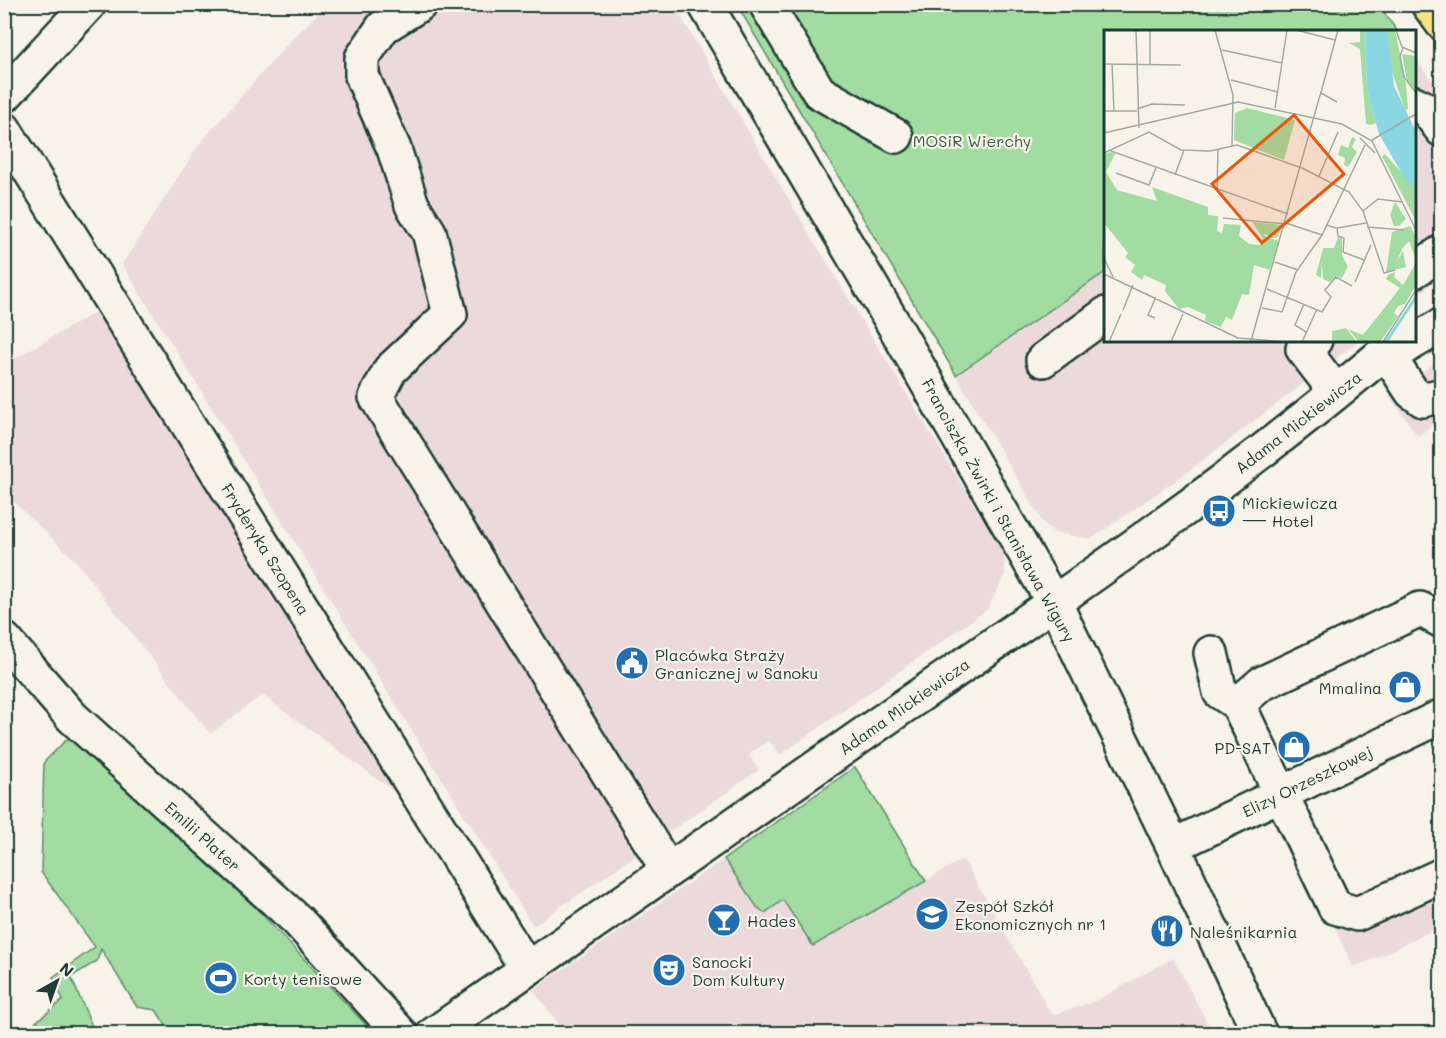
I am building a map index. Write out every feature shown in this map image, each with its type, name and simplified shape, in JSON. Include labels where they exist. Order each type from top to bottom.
[{"type":"main road","points":[[1428,4],[1442,23]]},
{"type":"street","points":[[4,96],[89,4]]},
{"type":"street","points":[[420,4],[383,27],[362,58],[362,76],[394,149],[412,205],[429,232],[450,314],[390,370],[376,397],[668,870]]},
{"type":"street","name":"Franciszka Żwirki i Stanisława Wigury","points":[[705,4],[1054,603],[1173,846],[1260,1034]]},
{"type":"street","points":[[766,4],[819,92],[896,136]]},
{"type":"street","points":[[1416,104],[1426,110],[1442,130]]},
{"type":"street","name":"Fryderyka Szopena","points":[[4,129],[527,969]]},
{"type":"street","points":[[1416,270],[1442,252]]},
{"type":"street","points":[[1416,325],[1442,304]]},
{"type":"street","points":[[1043,360],[1104,315]]},
{"type":"street","name":"Adama Mickiewicza","points":[[1416,339],[1442,325]]},
{"type":"street","points":[[1312,342],[1303,349],[1336,392]]},
{"type":"street","name":"Adama Mickiewicza","points":[[434,1034],[1054,603],[1204,496],[1384,356],[1410,342]]},
{"type":"street","points":[[1384,356],[1412,392],[1423,400],[1442,395]]},
{"type":"street","points":[[1238,704],[1261,684],[1420,609],[1442,621]]},
{"type":"street","name":"Emilii Plater","points":[[4,639],[72,717],[297,920],[401,1034]]},
{"type":"street","points":[[1211,653],[1220,692],[1238,704],[1335,907],[1357,914],[1442,875]]},
{"type":"street","name":"Elizy Orzeszkowej","points":[[1173,846],[1442,716]]},
{"type":"shaded area","points":[[326,5],[674,5],[804,225],[1004,554],[1005,574],[988,609],[780,755],[769,740],[749,755],[759,770],[533,926],[122,264],[200,143],[290,41]]},
{"type":"shaded area","points":[[1416,59],[1441,93],[1442,276],[1416,296]]},
{"type":"shaded area","points":[[1104,273],[1104,342],[1358,342],[1185,474],[1091,539],[1055,533],[1044,524],[956,375]]},
{"type":"shaded area","points":[[96,312],[395,792],[262,695],[210,734],[75,560],[5,494],[5,364]]},
{"type":"shaded area","points":[[1441,359],[1441,419],[1418,436],[1389,396]]},
{"type":"shaded area","points":[[724,859],[757,907],[765,912],[783,900],[814,946],[963,859],[1052,1015],[1095,1001],[1173,958],[1213,1033],[566,1033],[533,990]]},
{"type":"shaded area","points":[[1441,877],[1441,926],[1353,967],[1334,927],[1359,919]]},
{"type":"green space","name":"MOSiR Wierchy","points":[[1378,4],[1396,30],[1104,30],[1104,273],[956,375],[737,5]]},
{"type":"green space","points":[[66,740],[85,742],[223,873],[369,1028],[360,1034],[171,1033],[156,1010],[137,1007],[101,949],[97,961],[71,977],[95,1033],[21,1034],[63,1000],[53,977],[95,947],[41,872],[44,762]]},
{"type":"green space","points":[[855,767],[926,881],[813,946],[783,900],[765,913],[757,907],[724,859]]},
{"type":"place","name":"Mickiewicza — Hotel","points":[[1219,511]]},
{"type":"place","name":"Placówka Straży Granicznej w Sanoku","points":[[632,663]]},
{"type":"place","name":"Mmalina","points":[[1405,687]]},
{"type":"place","name":"PD-SAT","points":[[1294,747]]},
{"type":"place","name":"Zespół Szkół Ekonomicznych nr 1","points":[[932,914]]},
{"type":"place","name":"Hades","points":[[724,920]]},
{"type":"place","name":"Naleśnikarnia","points":[[1167,931]]},
{"type":"place","name":"Sanocki Dom Kultury","points":[[669,970]]},
{"type":"place","name":"Korty tenisowe","points":[[221,978]]}]
